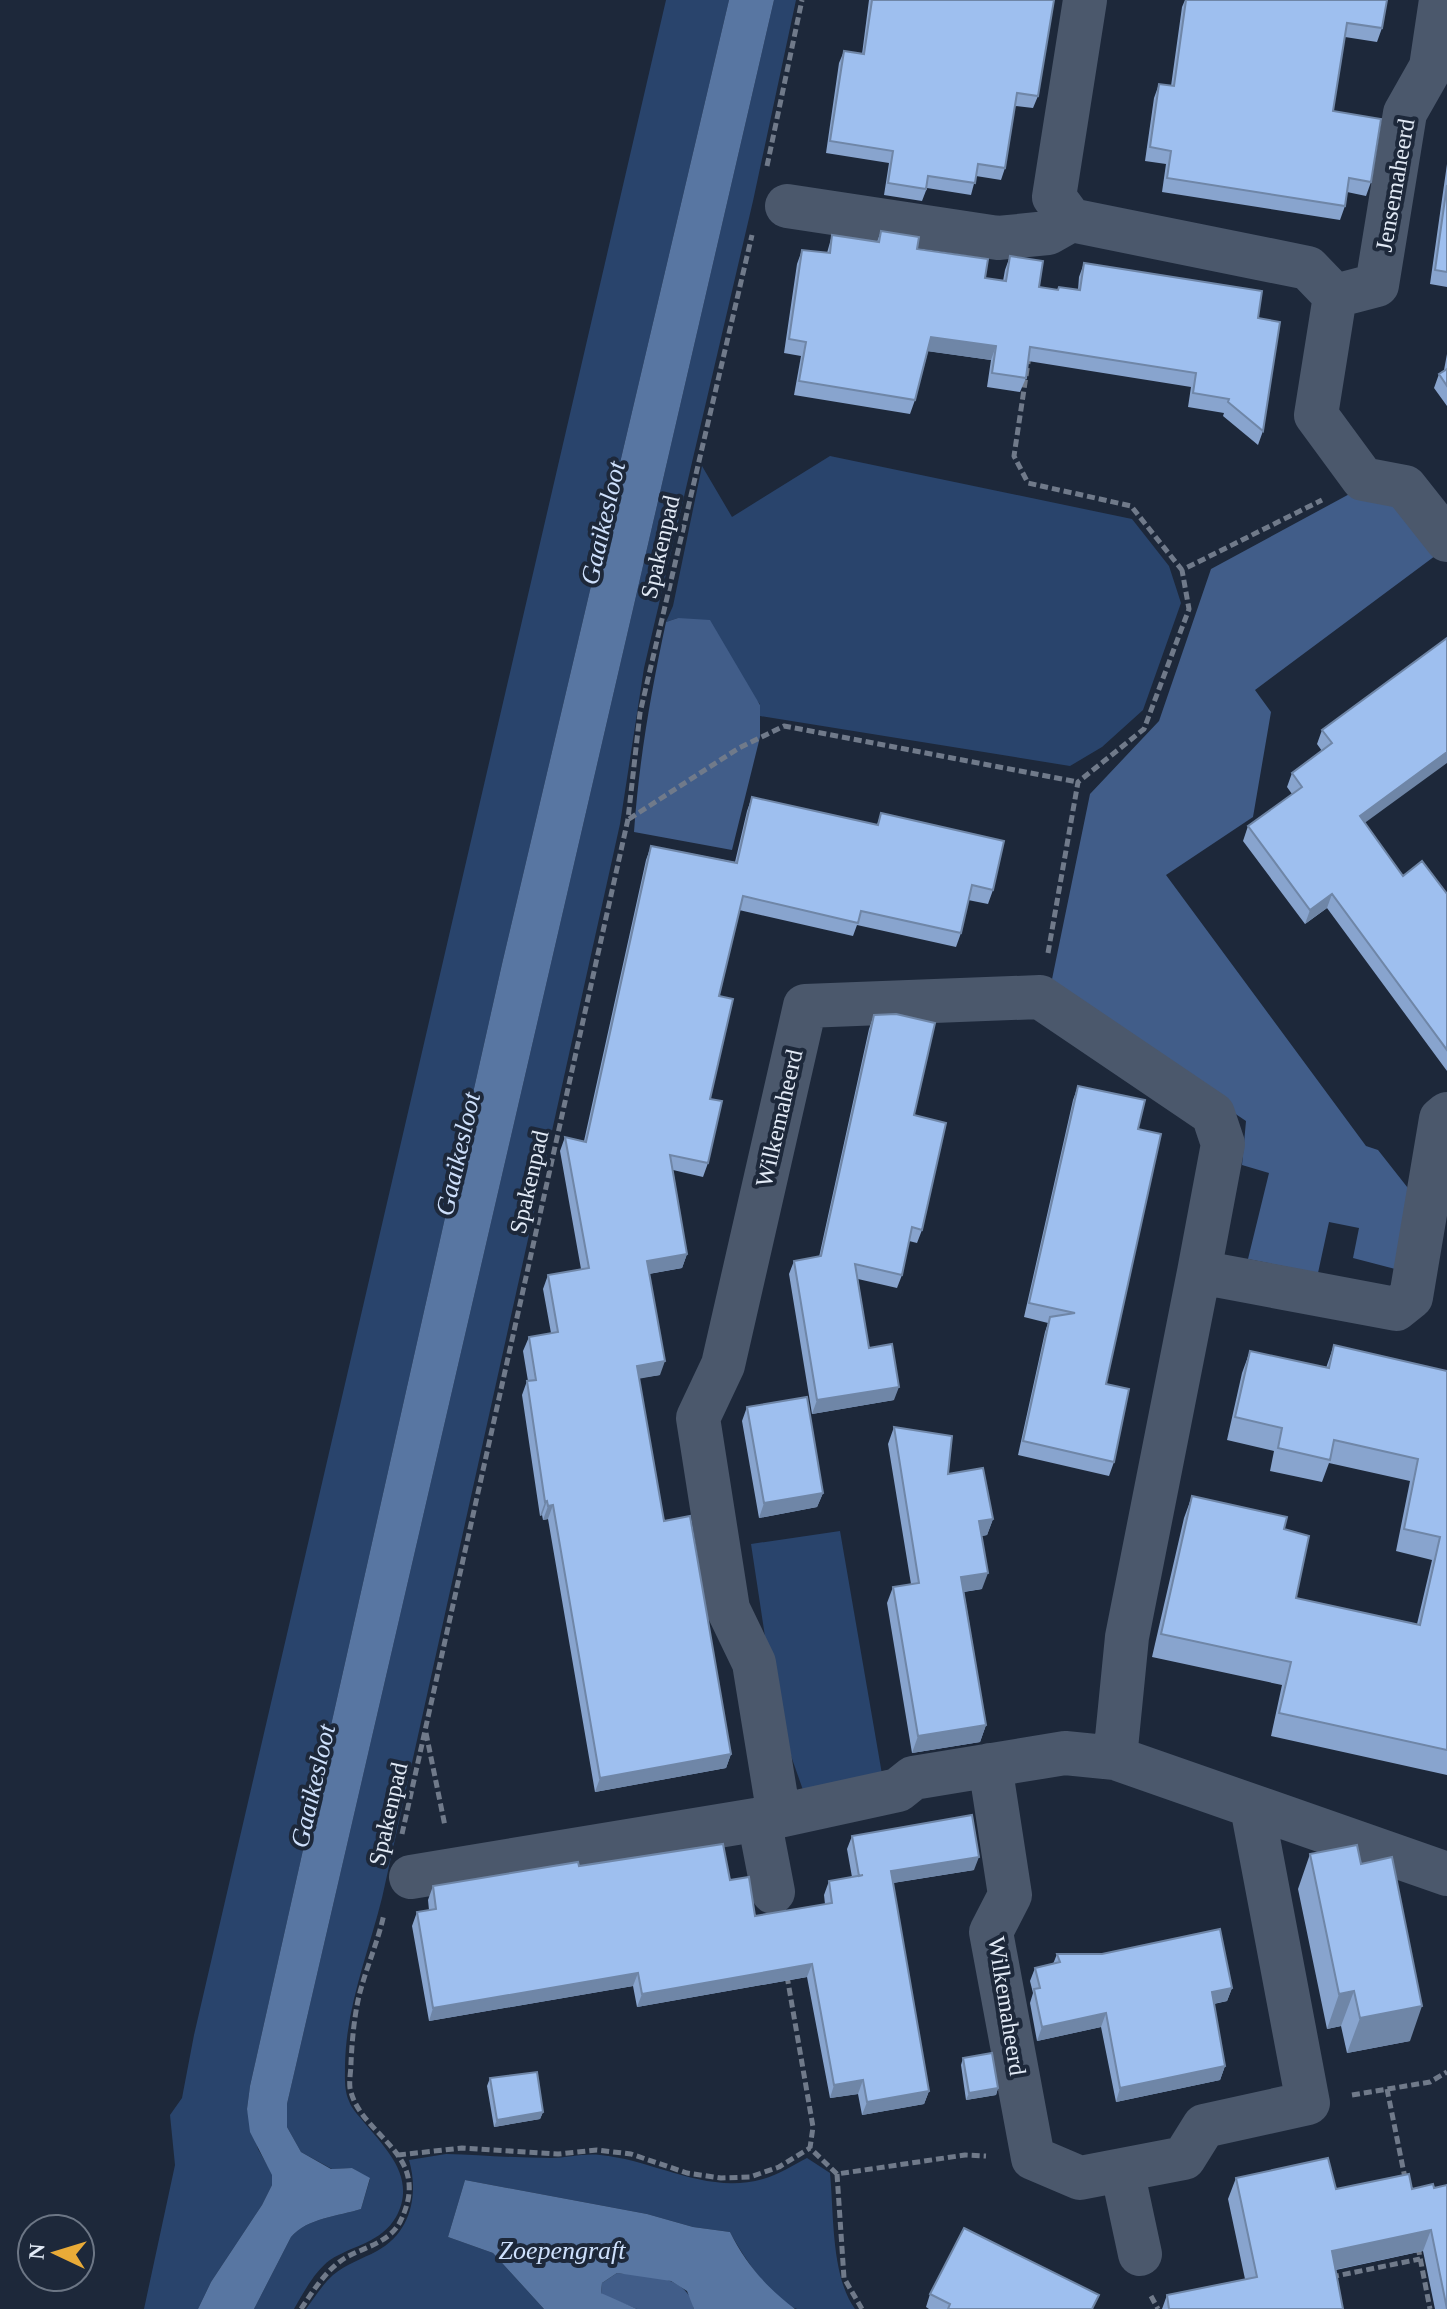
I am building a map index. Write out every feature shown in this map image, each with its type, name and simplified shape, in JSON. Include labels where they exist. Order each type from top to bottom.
[{"type":"street","points":[[1071,220],[1054,197],[1085,0]]},
{"type":"street","name":"Jensemaheerd","points":[[1335,296],[1377,285],[1405,113],[1431,67],[1441,0]]},
{"type":"street","points":[[776,188],[998,238],[1048,233],[1071,220],[1308,268],[1335,296],[1316,415],[1363,479],[1405,487],[1447,540]]},
{"type":"street","points":[[1040,997],[1213,1114],[1223,1144],[1127,1637],[1115,1758]]},
{"type":"street","name":"Wilkemaheerd","points":[[773,1892],[754,1663],[728,1609],[698,1418],[723,1365],[805,1006],[1040,997]]},
{"type":"street","points":[[1199,1272],[1396,1309],[1411,1297],[1441,1119],[1447,1114]]},
{"type":"street","points":[[399,1874],[453,1869],[769,1817],[898,1790],[913,1778],[1065,1753],[1115,1758],[1447,1874]]},
{"type":"street","name":"Wilkemaheerd","points":[[990,1765],[1010,1895],[991,1932],[1033,2158]]},
{"type":"street","points":[[1033,2158],[1080,2178],[1184,2158],[1204,2126],[1308,2103],[1252,1807]]},
{"type":"street","points":[[1122,2170],[1140,2254]]},
{"type":"path","points":[[776,188],[802,0]]},
{"type":"path","name":"Spakenpad","points":[[301,2309],[331,2269],[392,2233],[400,2221],[409,2189],[406,2169],[398,2155],[359,2107],[350,2087],[352,2036],[360,1994],[399,1874],[425,1729],[628,819],[640,713],[753,233]]},
{"type":"path","points":[[1030,352],[1014,456],[1028,483],[1131,506],[1182,570],[1189,609],[1144,729],[1078,782],[1040,997]]},
{"type":"path","points":[[1182,570],[1363,479]]},
{"type":"path","points":[[628,819],[739,748],[784,726],[1078,782]]},
{"type":"path","points":[[425,1729],[453,1869]]},
{"type":"path","points":[[787,1970],[813,2127],[810,2148]]},
{"type":"path","points":[[1308,2103],[1430,2082],[1447,2072]]},
{"type":"path","points":[[1387,2089],[1408,2193]]},
{"type":"path","points":[[398,2155],[462,2148],[558,2154],[597,2150],[631,2154],[687,2173],[721,2178],[750,2177],[779,2167],[810,2148]]},
{"type":"path","points":[[810,2148],[837,2174],[844,2278],[862,2309]]},
{"type":"path","points":[[837,2174],[965,2155],[1033,2158]]},
{"type":"path","points":[[1417,2245],[1430,2309]]},
{"type":"path","points":[[1328,2278],[1420,2259]]},
{"type":"shaded area","points":[[666,0],[729,0],[502,964],[250,2086],[247,2109],[258,2149],[273,2175],[272,2185],[211,2282],[198,2309],[144,2309],[175,2165],[170,2115],[182,2098],[194,2035]]},
{"type":"shaded area","points":[[774,0],[796,0],[753,201],[644,668],[620,824],[382,1898],[349,2022],[345,2065],[347,2097],[396,2165],[401,2177],[402,2203],[396,2217],[383,2233],[324,2265],[294,2309],[254,2309],[291,2237],[314,2222],[361,2209],[370,2179],[352,2168],[332,2169],[301,2152],[287,2127],[287,2104]]},
{"type":"shaded area","points":[[830,456],[1132,519],[1169,566],[1181,603],[1143,710],[1102,747],[1070,766],[760,716],[760,704],[678,618],[666,622],[673,606],[702,466],[732,517]]},
{"type":"shaded area","points":[[1355,491],[1397,499],[1439,553],[1255,690],[1271,712],[1253,817],[1166,875],[1366,1146],[1378,1150],[1415,1197],[1399,1270],[1353,1258],[1359,1228],[1329,1222],[1318,1273],[1248,1259],[1269,1173],[1242,1165],[1246,1121],[1050,989],[1090,794],[1159,721],[1211,569]]},
{"type":"shaded area","points":[[678,618],[710,620],[760,705],[760,737],[732,850],[634,832],[642,752],[666,622]]},
{"type":"shaded area","points":[[840,1531],[883,1780],[803,1790],[777,1716],[751,1544]]},
{"type":"shaded area","points":[[446,2154],[551,2158],[600,2155],[721,2183],[763,2179],[807,2158],[830,2173],[838,2262],[847,2295],[855,2309],[797,2309],[788,2305],[768,2288],[730,2232],[465,2180],[448,2237],[493,2253],[544,2309],[306,2309],[333,2275],[377,2251],[398,2234],[410,2212],[412,2199],[409,2160]]},
{"type":"shaded area","points":[[617,2273],[653,2276],[675,2283],[684,2289],[694,2309],[637,2309],[605,2296],[601,2293],[602,2283]]},
{"type":"water","points":[[729,0],[774,0],[287,2104],[287,2127],[301,2152],[331,2169],[352,2168],[370,2178],[361,2209],[314,2222],[291,2237],[254,2309],[198,2309],[211,2282],[272,2185],[272,2175],[250,2132],[247,2109],[250,2086],[502,964]]},
{"type":"water","name":"Zoepengraft","points":[[465,2180],[730,2232],[758,2275],[795,2309],[694,2309],[687,2291],[671,2281],[617,2273],[602,2283],[601,2293],[637,2309],[544,2309],[493,2253],[448,2237]]},
{"type":"building","points":[[872,0],[1054,0],[1038,96],[1017,93],[1005,168],[978,164],[975,183],[928,176],[926,189],[888,183],[893,151],[830,141],[844,51],[864,54]]},
{"type":"building","points":[[1186,0],[1387,0],[1382,28],[1347,23],[1333,111],[1381,119],[1371,182],[1349,178],[1345,206],[1167,178],[1171,151],[1150,147],[1159,84],[1174,86]]},
{"type":"building","points":[[1447,185],[1447,272],[1435,270]]},
{"type":"building","points":[[881,231],[919,237],[917,249],[988,259],[985,278],[1006,281],[1010,256],[1043,261],[1039,287],[1058,290],[1059,287],[1080,290],[1084,263],[1262,291],[1258,318],[1280,322],[1263,431],[1228,402],[1229,399],[1193,393],[1196,373],[1030,347],[1026,378],[992,373],[996,346],[931,337],[915,400],[799,381],[806,342],[789,339],[802,250],[830,253],[832,235],[879,242]]},
{"type":"building","points":[[1447,369],[1447,386],[1439,374]]},
{"type":"building","points":[[1447,638],[1447,752],[1360,816],[1403,876],[1422,861],[1447,894],[1447,1050],[1332,894],[1310,910],[1248,826],[1302,787],[1292,773],[1332,743],[1322,730]]},
{"type":"building","points":[[752,797],[878,825],[881,813],[1004,841],[993,890],[972,885],[961,933],[861,911],[858,923],[743,896],[719,996],[733,999],[710,1099],[722,1101],[708,1163],[670,1155],[687,1254],[647,1261],[665,1361],[637,1366],[664,1521],[690,1516],[731,1754],[600,1778],[553,1505],[548,1506],[545,1502],[527,1381],[536,1380],[529,1337],[558,1332],[548,1275],[589,1268],[565,1137],[586,1142],[651,846],[737,863]]},
{"type":"building","points":[[896,1014],[935,1023],[914,1115],[946,1123],[922,1230],[912,1227],[902,1275],[855,1264],[869,1348],[892,1344],[899,1387],[817,1400],[794,1261],[821,1256],[874,1015]]},
{"type":"building","points":[[1078,1086],[1145,1100],[1138,1129],[1161,1134],[1106,1384],[1129,1389],[1114,1462],[1023,1441],[1050,1317],[1075,1313],[1029,1303]]},
{"type":"building","points":[[1334,1345],[1447,1371],[1447,1750],[1279,1713],[1291,1662],[1161,1634],[1192,1496],[1287,1517],[1284,1529],[1309,1536],[1296,1598],[1420,1625],[1440,1537],[1404,1529],[1418,1459],[1334,1440],[1330,1460],[1278,1448],[1282,1428],[1235,1417],[1250,1351],[1329,1368]]},
{"type":"building","points":[[807,1397],[823,1493],[764,1503],[747,1407]]},
{"type":"building","points":[[894,1427],[952,1436],[948,1474],[983,1468],[993,1519],[979,1521],[988,1573],[961,1577],[986,1725],[918,1736],[893,1587],[919,1583]]},
{"type":"building","points":[[972,1815],[979,1857],[891,1871],[929,2091],[867,2102],[863,2080],[834,2085],[812,1964],[642,1994],[638,1973],[433,2008],[417,1912],[436,1909],[433,1886],[578,1862],[579,1866],[723,1844],[730,1880],[749,1877],[755,1916],[832,1903],[829,1881],[859,1876],[852,1836]]},
{"type":"building","points":[[1357,1845],[1361,1864],[1392,1857],[1422,2006],[1360,2018],[1354,1991],[1339,1994],[1310,1854]]},
{"type":"building","points":[[1220,1929],[1232,1988],[1212,1992],[1225,2066],[1120,2088],[1106,2013],[1042,2027],[1034,1989],[1040,1988],[1035,1968],[1060,1962],[1057,1954],[1102,1954]]},
{"type":"building","points":[[992,2053],[998,2088],[969,2093],[963,2058]]},
{"type":"building","points":[[537,2072],[543,2112],[497,2120],[490,2078]]},
{"type":"building","points":[[1328,2158],[1336,2189],[1409,2174],[1412,2189],[1433,2184],[1434,2188],[1447,2185],[1447,2309],[1431,2230],[1332,2251],[1343,2309],[1169,2309],[1167,2295],[1257,2277],[1236,2178]]},
{"type":"building","points":[[964,2228],[1099,2295],[1092,2309],[948,2309],[950,2304],[930,2294]]},
{"type":"water label","name":"Gaaikesloot","points":[[603,523]]},
{"type":"water label","name":"Gaaikesloot","points":[[458,1154]]},
{"type":"water label","name":"Gaaikesloot","points":[[313,1786]]}]
